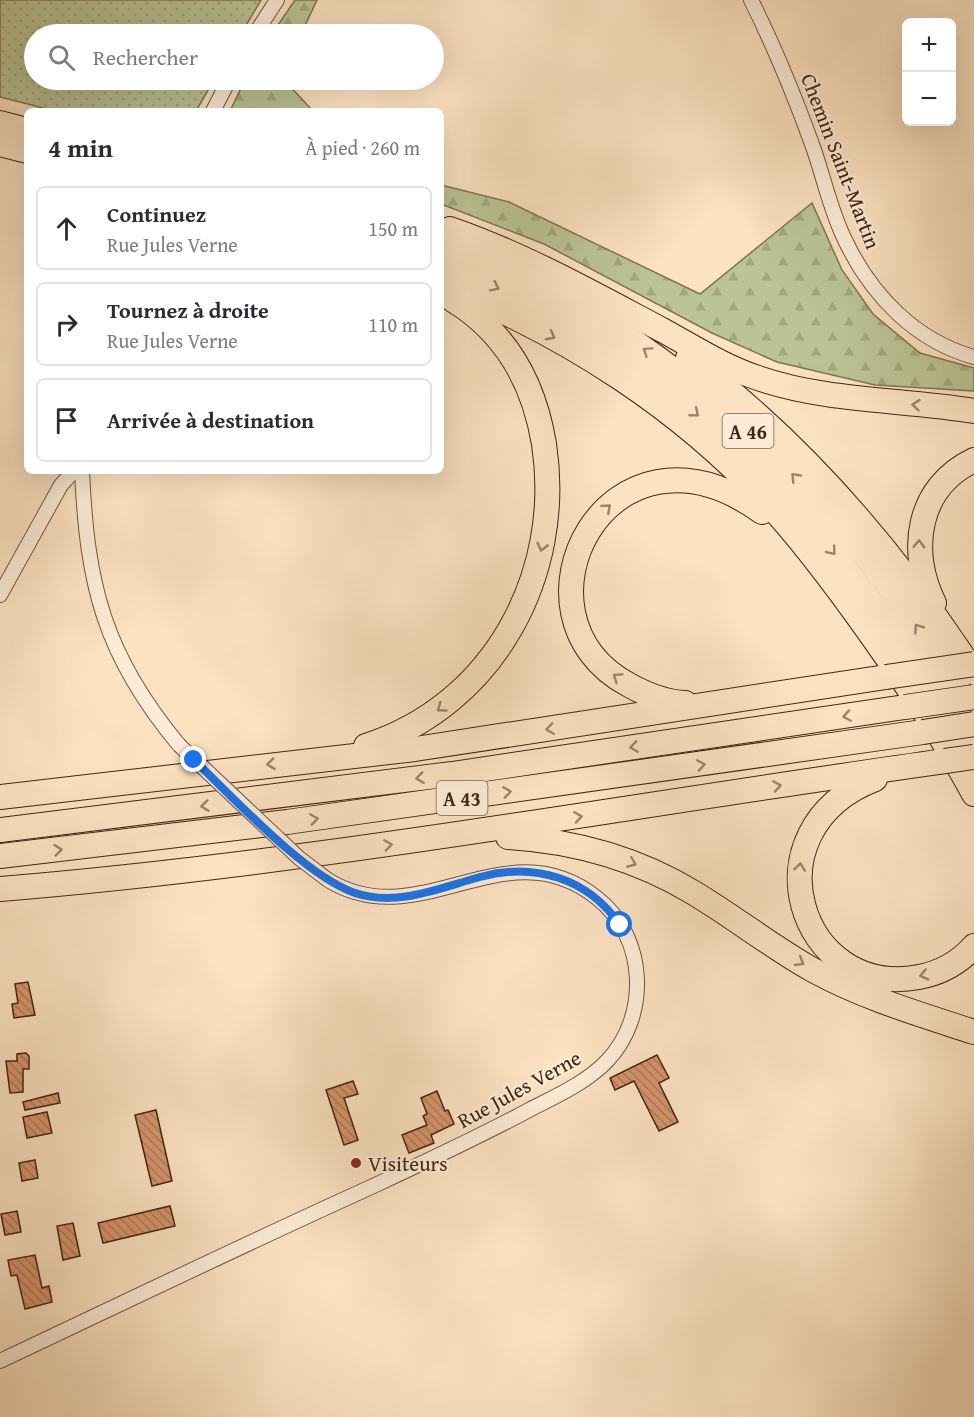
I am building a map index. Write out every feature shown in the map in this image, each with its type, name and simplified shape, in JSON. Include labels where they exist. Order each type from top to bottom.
[{"type":"highway","points":[[0,123],[24,129]]},
{"type":"highway","points":[[0,144],[24,150]]},
{"type":"highway","points":[[444,227],[507,250],[718,362],[757,378],[832,396],[974,411]]},
{"type":"highway","name":"A 46","points":[[444,243],[541,287],[616,330],[665,363],[742,425],[811,493],[876,569],[932,648],[969,713]]},
{"type":"highway","name":"A 46","points":[[444,265],[488,284],[584,334],[656,383],[732,445],[768,479],[834,552],[886,621],[969,713]]},
{"type":"highway","points":[[571,282],[671,345],[768,425],[813,468],[855,516],[951,638],[974,673]]},
{"type":"highway","points":[[444,285],[514,316],[554,337],[646,396],[700,439],[752,488],[808,552],[870,632],[930,719],[974,794]]},
{"type":"highway","points":[[329,757],[379,742],[406,730],[447,704],[473,681],[500,648],[515,624],[531,588],[543,545],[548,515],[547,474],[541,426],[531,392],[518,364],[495,333],[482,320],[444,294]]},
{"type":"highway","points":[[951,638],[924,578],[919,558],[920,530],[925,511],[938,489],[957,470],[974,460]]},
{"type":"highway","points":[[712,703],[675,702],[646,694],[613,675],[593,655],[577,626],[572,598],[572,572],[586,532],[604,511],[627,493],[656,482],[692,480],[729,491],[753,505],[808,552]]},
{"type":"highway","points":[[0,797],[329,757],[415,749],[974,664]]},
{"type":"highway","name":"A 43","points":[[0,830],[452,774],[905,707],[969,713]]},
{"type":"highway","points":[[0,889],[205,869],[416,842],[974,756],[969,713]]},
{"type":"highway","name":"A 43","points":[[0,856],[287,822],[923,732],[969,713]]},
{"type":"highway","points":[[920,765],[861,785],[839,798],[825,810],[809,834],[802,853],[799,880],[804,909],[812,928],[832,953],[850,966],[875,976],[898,979],[933,973],[954,964],[974,946]]},
{"type":"highway","points":[[416,842],[530,838],[576,846],[622,860],[691,891],[788,954],[841,985],[877,1000],[974,1032]]},
{"type":"street","points":[[261,24],[277,0]]},
{"type":"street","name":"Chemin Saint-Martin","points":[[751,0],[778,55],[845,242],[872,288],[909,324],[949,350],[974,357]]},
{"type":"street","points":[[215,108],[224,90]]},
{"type":"street","points":[[0,595],[61,485],[71,474]]},
{"type":"street","name":"Rue Jules Verne","points":[[0,1361],[484,1134],[586,1078],[604,1064],[621,1044],[632,1021],[636,997],[637,975],[625,932],[610,910],[578,885],[542,873],[509,872],[482,876],[406,897],[382,898],[355,893],[328,880],[299,858],[179,745],[137,689],[120,659],[104,622],[88,558],[82,474]]},
{"type":"green space","points":[[0,0],[261,0],[247,24],[24,24],[24,90],[208,90],[198,108],[43,108],[0,97]]},
{"type":"green space","points":[[295,0],[317,0],[306,24],[279,24]]},
{"type":"green space","points":[[240,90],[293,90],[310,108],[231,108]]},
{"type":"green space","points":[[444,186],[509,202],[700,294],[812,203],[842,270],[873,314],[920,353],[974,368],[974,391],[875,385],[777,362],[712,333],[544,244],[444,205]]},
{"type":"building","points":[[28,982],[35,1015],[14,1018],[12,1004],[18,1003],[15,984]]},
{"type":"building","points":[[26,1053],[29,1056],[29,1069],[23,1069],[23,1092],[10,1093],[6,1061],[17,1061],[17,1054]]},
{"type":"building","points":[[657,1055],[669,1078],[659,1083],[678,1122],[659,1131],[634,1081],[615,1090],[610,1078]]},
{"type":"building","points":[[353,1081],[358,1094],[344,1098],[358,1140],[344,1145],[326,1090]]},
{"type":"building","points":[[437,1091],[445,1111],[448,1110],[454,1124],[431,1135],[434,1143],[409,1153],[402,1135],[427,1125],[423,1116],[427,1114],[421,1098]]},
{"type":"building","points":[[58,1093],[60,1103],[25,1110],[23,1102]]},
{"type":"building","points":[[156,1110],[172,1181],[152,1186],[135,1115]]},
{"type":"building","points":[[47,1112],[52,1133],[27,1138],[23,1117]]},
{"type":"building","points":[[35,1160],[38,1178],[22,1181],[19,1163]]},
{"type":"building","points":[[170,1206],[175,1226],[103,1243],[98,1223]]},
{"type":"building","points":[[17,1211],[21,1232],[5,1235],[1,1214]]},
{"type":"building","points":[[73,1223],[80,1256],[63,1260],[57,1226]]},
{"type":"building","points":[[35,1255],[42,1288],[49,1286],[52,1302],[25,1309],[17,1275],[11,1276],[8,1260]]},
{"type":"place","name":"Visiteurs","points":[[356,1163]]},
{"type":"route","points":[[194,760],[299,858],[333,883],[355,893],[382,898],[406,897],[482,876],[530,871],[566,880],[590,892],[610,910],[620,925]]}]
